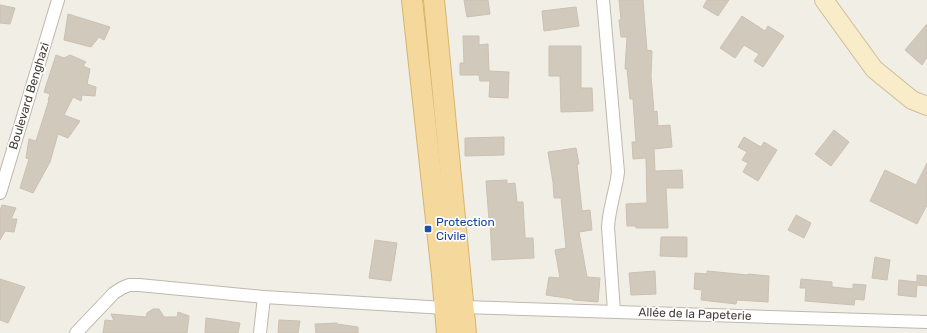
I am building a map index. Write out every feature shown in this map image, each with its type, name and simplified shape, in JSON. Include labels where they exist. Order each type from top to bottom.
[{"type":"main road","points":[[412,0],[454,308],[466,333]]},
{"type":"main road","points":[[434,0],[454,308],[447,333]]},
{"type":"main road","points":[[824,0],[874,69],[912,100],[927,106]]},
{"type":"street","name":"Boulevard Benghazi","points":[[0,193],[58,0]]},
{"type":"street","points":[[603,0],[618,172],[608,227],[614,311]]},
{"type":"street","name":"Allée de la Papeterie","points":[[76,333],[114,293],[129,285],[264,297],[454,308],[614,311],[927,322]]},
{"type":"street","points":[[260,333],[264,297]]},
{"type":"building","points":[[464,0],[488,0],[490,14],[467,17]]},
{"type":"building","points":[[619,0],[643,0],[647,50],[652,51],[651,76],[654,112],[657,111],[658,126],[670,125],[672,147],[654,149],[655,171],[682,170],[683,188],[666,188],[668,228],[636,228],[636,226],[627,226],[626,204],[647,203],[646,158],[633,159],[632,142],[636,142],[633,99],[630,99],[627,69],[625,69],[627,37],[621,37]]},
{"type":"building","points":[[707,0],[729,0],[718,16],[703,7]]},
{"type":"building","points":[[0,5],[15,8],[10,24],[0,23]]},
{"type":"building","points":[[576,7],[579,26],[544,31],[542,11]]},
{"type":"building","points":[[68,14],[110,27],[104,40],[99,37],[91,47],[64,40]]},
{"type":"building","points":[[742,16],[765,31],[768,26],[784,36],[763,67],[754,61],[759,54],[744,45],[735,58],[720,48]]},
{"type":"building","points":[[927,24],[927,57],[922,65],[905,50]]},
{"type":"building","points":[[463,36],[479,36],[479,45],[488,44],[489,71],[509,72],[508,98],[489,97],[490,81],[480,81],[479,75],[460,75],[460,63],[464,63]]},
{"type":"building","points":[[549,46],[581,46],[581,88],[592,88],[593,111],[561,112],[560,76],[549,76]]},
{"type":"building","points":[[56,55],[64,58],[70,55],[86,62],[83,66],[90,69],[87,84],[96,87],[95,96],[82,95],[81,101],[73,97],[64,115],[80,121],[68,138],[58,134],[50,162],[33,193],[20,188],[29,159],[26,158],[29,139],[36,141],[49,100],[50,94],[44,92]]},
{"type":"building","points":[[834,130],[849,142],[831,166],[815,154]]},
{"type":"building","points":[[504,137],[504,155],[465,156],[465,138]]},
{"type":"building","points":[[744,137],[761,147],[764,142],[777,150],[758,181],[743,172],[748,163],[742,160],[747,152],[738,147]]},
{"type":"building","points":[[576,148],[579,164],[577,164],[582,211],[590,210],[592,230],[579,232],[587,277],[600,278],[598,302],[573,300],[546,295],[549,277],[560,278],[555,250],[566,248],[561,198],[554,198],[548,152]]},
{"type":"building","points":[[927,163],[927,205],[917,224],[870,201],[885,170],[916,185]]},
{"type":"building","points":[[507,180],[507,184],[515,183],[517,202],[523,202],[525,238],[533,238],[534,258],[492,260],[486,181]]},
{"type":"building","points":[[2,205],[16,208],[11,219],[17,219],[14,232],[5,231],[0,240],[0,211]]},
{"type":"building","points":[[796,215],[811,223],[804,238],[788,230]]},
{"type":"building","points":[[661,237],[687,237],[687,257],[660,256]]},
{"type":"building","points":[[375,240],[397,243],[391,281],[369,278]]},
{"type":"building","points":[[875,257],[890,260],[887,280],[872,278]]},
{"type":"building","points":[[655,271],[656,294],[631,295],[629,273]]},
{"type":"building","points":[[707,271],[769,276],[768,302],[737,300],[736,304],[701,300],[702,290],[694,289],[695,273],[707,274]]},
{"type":"building","points":[[917,275],[927,276],[927,286],[917,285],[916,297],[898,295],[899,280],[917,282]]},
{"type":"building","points":[[0,279],[25,287],[8,323],[0,320]]},
{"type":"building","points":[[801,279],[832,282],[832,287],[853,289],[853,284],[866,285],[864,300],[855,299],[854,305],[805,301],[806,288],[800,288]]},
{"type":"building","points":[[153,309],[159,309],[164,317],[177,317],[178,312],[189,316],[187,333],[103,333],[105,320],[114,321],[111,314],[146,317],[147,313]]},
{"type":"building","points":[[206,318],[240,323],[238,333],[205,333]]},
{"type":"building","points":[[279,320],[300,321],[298,333],[278,333]]},
{"type":"building","points":[[337,323],[358,327],[358,333],[316,333],[315,324]]},
{"type":"place","name":"Protection Civile","points":[[428,229]]}]
